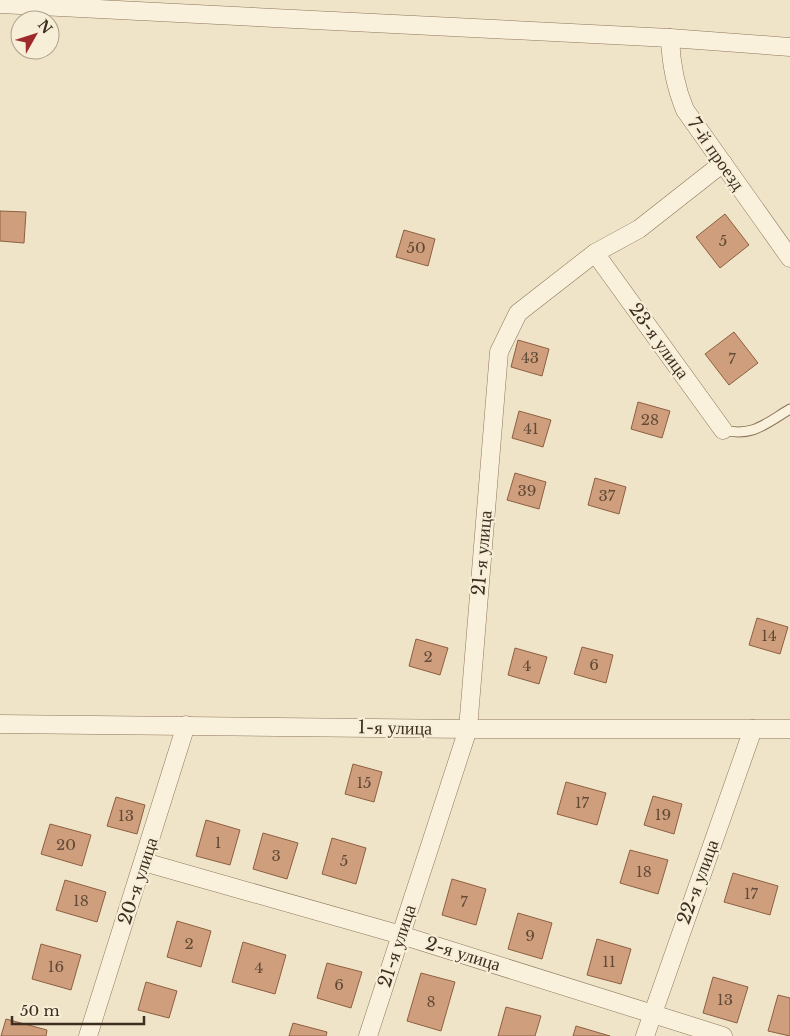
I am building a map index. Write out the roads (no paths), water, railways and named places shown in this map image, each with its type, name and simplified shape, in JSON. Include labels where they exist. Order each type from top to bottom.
[{"type":"street","points":[[0,4],[670,38],[790,47]]},
{"type":"street","name":"7-й проезд","points":[[670,38],[671,62],[676,90],[685,110],[790,258]]},
{"type":"street","name":"21-я улица","points":[[368,1036],[468,729],[499,352],[518,314],[595,253],[639,228],[723,163]]},
{"type":"street","name":"23-я улица","points":[[595,253],[723,430]]},
{"type":"street","name":"1-я улица","points":[[0,724],[468,729],[790,729]]},
{"type":"street","name":"20-я улица","points":[[88,1036],[186,725]]},
{"type":"street","name":"22-я улица","points":[[645,1036],[753,729]]},
{"type":"street","name":"2-я улица","points":[[144,862],[401,935],[723,1036]]},
{"type":"lane","points":[[723,430],[737,433],[754,431],[790,409]]}]
